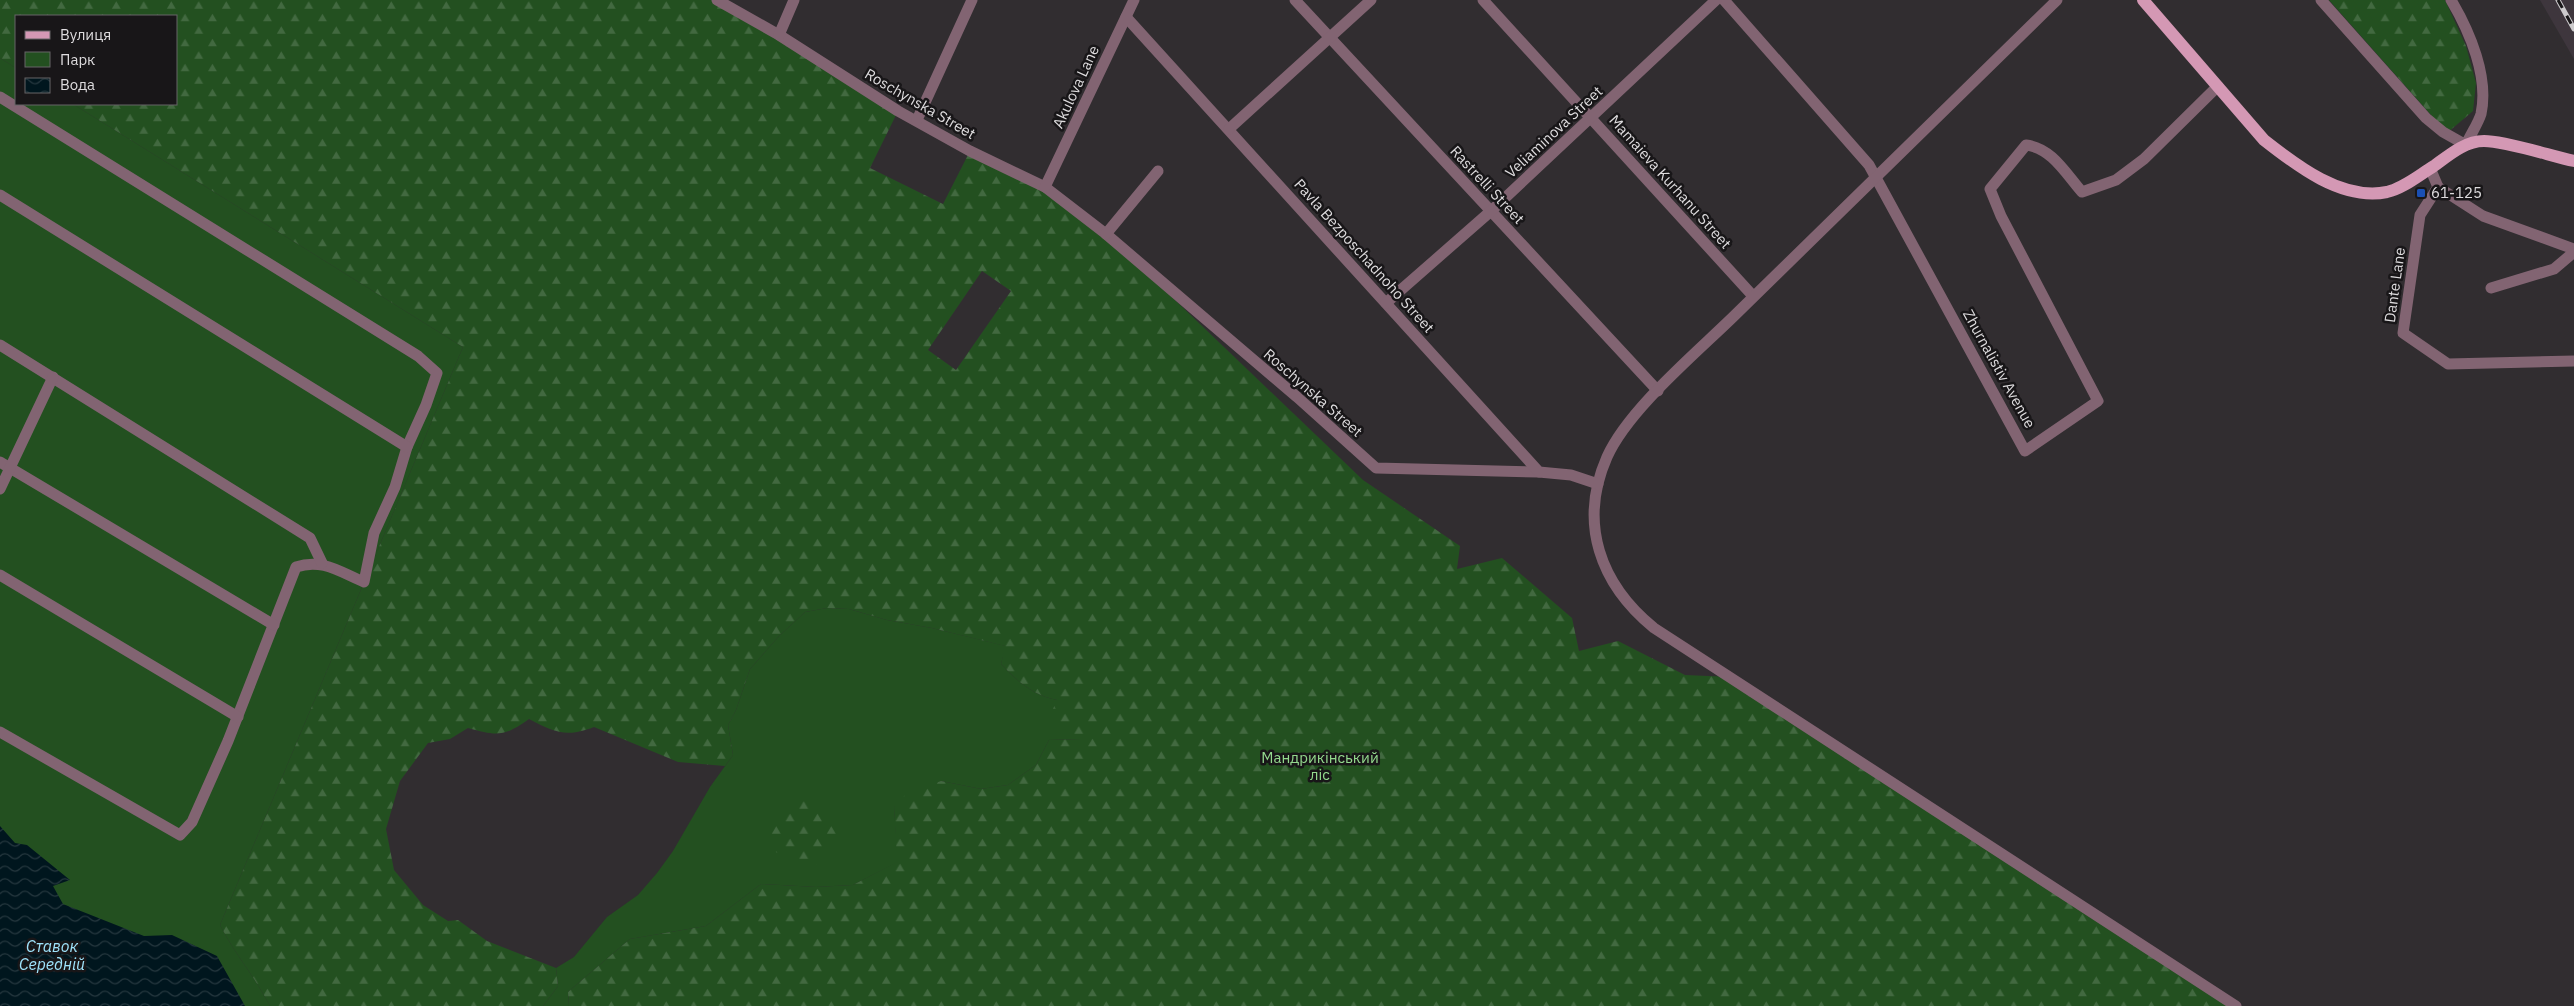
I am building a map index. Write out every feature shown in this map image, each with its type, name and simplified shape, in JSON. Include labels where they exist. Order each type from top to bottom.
[{"type":"main road","points":[[2143,0],[2264,140],[2285,156],[2337,186],[2367,193],[2388,192],[2408,183],[2466,145],[2484,141],[2574,161]]},
{"type":"street","name":"Roschynska Street","points":[[717,0],[779,35],[898,111],[970,151],[1045,187],[1106,234],[1289,390],[1376,468],[1539,472]]},
{"type":"street","points":[[779,35],[794,0]]},
{"type":"street","points":[[917,120],[972,0]]},
{"type":"street","name":"Akulova Lane","points":[[1045,187],[1134,0]]},
{"type":"street","name":"Rastrelli Street","points":[[1295,0],[1658,391]]},
{"type":"street","points":[[1229,130],[1371,0]]},
{"type":"street","name":"Mamaieva Kurhanu Street","points":[[1483,0],[1754,296]]},
{"type":"street","name":"Veliaminova Street","points":[[1386,303],[1491,211],[1716,0]]},
{"type":"street","points":[[1724,0],[1869,165],[1876,178]]},
{"type":"street","points":[[2057,0],[1658,391],[1618,435],[1598,484],[1594,527],[1606,570],[1620,596],[1635,613],[1654,628],[2236,1006]]},
{"type":"street","points":[[2321,0],[2426,118],[2443,132],[2466,145],[2481,115],[2484,85],[2471,44],[2451,0]]},
{"type":"street","name":"Pavla Bezposchadnoho Street","points":[[1126,17],[1539,472]]},
{"type":"street","name":"Zhurnalistiv Avenue","points":[[1876,178],[2025,451],[2098,401],[2001,216],[1990,189],[2026,145],[2038,146],[2049,153],[2082,192],[2116,180],[2144,159],[2218,86]]},
{"type":"street","points":[[0,97],[418,356],[437,373],[426,405],[407,447],[395,487],[374,533],[364,582],[322,563],[308,563],[296,567],[238,717],[192,822],[180,835],[0,732]]},
{"type":"street","points":[[2430,168],[2438,187],[2483,216],[2574,251],[2554,269],[2491,288]]},
{"type":"street","points":[[1106,234],[1158,171]]},
{"type":"street","name":"Dante Lane","points":[[2438,187],[2420,215],[2403,333],[2448,364],[2574,361]]},
{"type":"street","points":[[0,194],[407,447]]},
{"type":"street","points":[[0,345],[310,538],[322,563]]},
{"type":"street","points":[[0,489],[4,465],[53,377]]},
{"type":"street","points":[[4,465],[274,625]]},
{"type":"street","points":[[1539,472],[1571,475],[1598,484]]},
{"type":"street","points":[[0,575],[238,717]]},
{"type":"shaded area","points":[[2540,0],[2574,0],[2574,59]]},
{"type":"green space","name":"Мандрикінський ліс","points":[[0,0],[717,0],[898,111],[870,168],[943,204],[970,151],[1018,173],[1106,234],[1363,480],[1460,546],[1457,569],[1502,558],[1572,618],[1579,651],[1618,641],[1685,675],[1731,677],[2236,1006],[569,1006],[568,992],[630,939],[706,926],[761,884],[816,887],[853,885],[897,862],[894,807],[906,794],[941,781],[981,789],[1008,785],[1036,765],[1049,740],[1081,739],[1049,718],[1057,700],[1033,691],[1001,664],[1005,646],[932,628],[887,620],[849,609],[827,608],[805,612],[779,636],[750,669],[736,710],[728,725],[733,755],[725,766],[678,762],[594,727],[568,733],[553,730],[529,719],[506,732],[493,733],[468,728],[450,739],[428,743],[400,781],[386,829],[394,870],[423,905],[448,921],[458,920],[487,941],[556,968],[558,986],[543,1006],[270,1006],[220,925],[463,347],[75,105],[178,105],[178,15],[15,15],[15,67],[0,58]],"holes":[[[982,271],[1011,291],[956,370],[928,350]]]},
{"type":"green space","points":[[2329,0],[2445,0],[2466,46],[2476,83],[2473,111],[2447,133]]},
{"type":"green space","points":[[0,58],[15,67],[15,105],[75,105],[463,347],[220,925],[270,1006],[0,1006]]},
{"type":"green space","points":[[827,608],[849,609],[887,620],[932,628],[1006,646],[1001,664],[1033,691],[1057,700],[1082,739],[1049,740],[1036,765],[1008,785],[981,789],[941,781],[894,807],[898,862],[853,885],[816,887],[761,884],[706,926],[630,939],[568,992],[569,1006],[543,1006],[558,986],[556,968],[574,957],[607,917],[638,895],[657,873],[673,851],[710,787],[733,755],[728,725],[736,710],[750,669],[779,636],[805,612]]},
{"type":"green space","points":[[800,799],[833,816],[840,838],[813,868],[771,850],[771,824]]},
{"type":"water","name":"Ставок Середній","points":[[0,826],[15,843],[27,845],[70,880],[53,886],[63,904],[144,936],[172,935],[217,956],[245,1006],[0,1006]]},
{"type":"railway","points":[[2558,0],[2574,29]]},
{"type":"place","name":"61-125","points":[[2421,193]]}]
